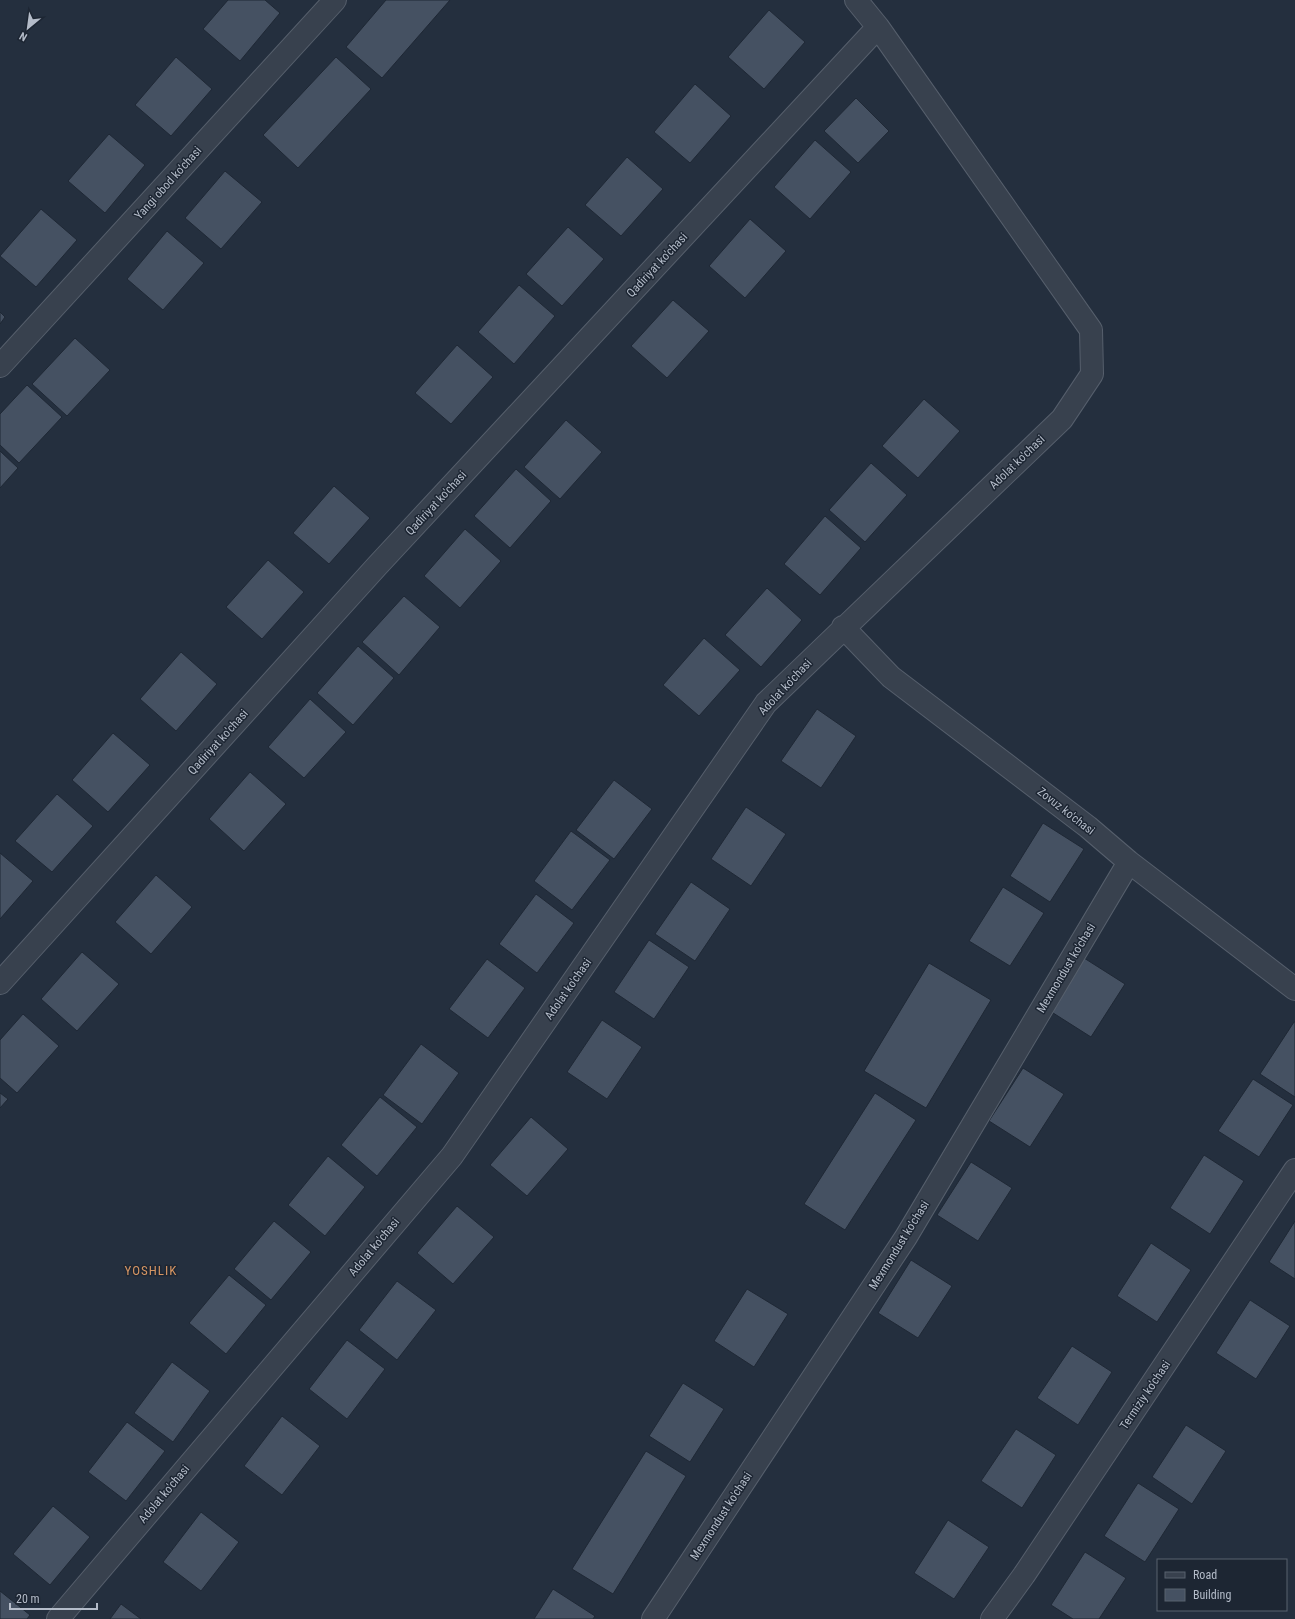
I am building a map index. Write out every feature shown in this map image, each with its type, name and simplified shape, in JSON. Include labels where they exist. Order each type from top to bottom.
[{"type":"street","name":"Yangi obod ko'chasi","points":[[0,366],[335,0]]},
{"type":"street","points":[[856,0],[878,27]]},
{"type":"street","name":"Adolat ko'chasi","points":[[58,1619],[452,1156],[766,703],[843,627],[1062,419],[1092,374],[1091,330],[878,27]]},
{"type":"street","name":"Qadiriyat ko'chasi","points":[[0,983],[383,560],[878,27]]},
{"type":"street","name":"Zovuz ko'chasi","points":[[843,627],[891,678],[1088,827],[1130,862],[1295,989]]},
{"type":"street","name":"Mexmondust ko'chasi","points":[[653,1619],[906,1237],[1130,862]]},
{"type":"street","name":"Termiziy ko'chasi","points":[[992,1619],[1028,1569],[1295,1170]]},
{"type":"building","points":[[228,0],[265,0],[280,13],[240,61],[203,29]]},
{"type":"building","points":[[386,0],[450,0],[382,78],[346,47]]},
{"type":"building","points":[[769,10],[805,42],[764,89],[728,57]]},
{"type":"building","points":[[176,57],[212,89],[171,136],[135,105]]},
{"type":"building","points":[[336,57],[371,89],[298,168],[263,135]]},
{"type":"building","points":[[695,84],[731,116],[690,163],[654,132]]},
{"type":"building","points":[[856,98],[889,131],[858,163],[824,131]]},
{"type":"building","points":[[109,134],[145,165],[105,213],[68,181]]},
{"type":"building","points":[[815,140],[851,172],[810,219],[774,187]]},
{"type":"building","points":[[627,157],[663,189],[621,236],[585,205]]},
{"type":"building","points":[[225,171],[262,202],[221,249],[185,218]]},
{"type":"building","points":[[41,209],[77,240],[36,287],[0,256]]},
{"type":"building","points":[[750,219],[786,251],[745,298],[709,266]]},
{"type":"building","points":[[568,227],[604,259],[562,306],[526,274]]},
{"type":"building","points":[[167,231],[204,263],[163,310],[127,279]]},
{"type":"building","points":[[519,285],[555,316],[514,364],[478,332]]},
{"type":"building","points":[[673,300],[709,331],[667,378],[631,346]]},
{"type":"building","points":[[0,312],[5,317],[0,324]]},
{"type":"building","points":[[75,338],[110,370],[67,416],[32,384]]},
{"type":"building","points":[[457,345],[493,377],[451,424],[415,393]]},
{"type":"building","points":[[27,385],[62,417],[19,463],[0,445],[0,414]]},
{"type":"building","points":[[924,399],[960,431],[918,478],[882,446]]},
{"type":"building","points":[[566,420],[602,452],[560,499],[524,467]]},
{"type":"building","points":[[0,451],[18,468],[0,488]]},
{"type":"building","points":[[871,463],[907,495],[865,542],[829,510]]},
{"type":"building","points":[[516,469],[551,501],[510,548],[474,516]]},
{"type":"building","points":[[334,486],[370,518],[329,564],[293,533]]},
{"type":"building","points":[[825,516],[861,548],[820,595],[784,564]]},
{"type":"building","points":[[465,529],[501,561],[460,608],[424,576]]},
{"type":"building","points":[[268,560],[304,592],[262,639],[226,607]]},
{"type":"building","points":[[767,588],[802,620],[761,667],[725,635]]},
{"type":"building","points":[[404,596],[440,627],[399,675],[362,642]]},
{"type":"building","points":[[704,638],[740,670],[699,716],[663,685]]},
{"type":"building","points":[[358,646],[394,678],[353,725],[317,693]]},
{"type":"building","points":[[181,652],[217,684],[176,731],[140,699]]},
{"type":"building","points":[[310,699],[346,732],[304,778],[268,747]]},
{"type":"building","points":[[817,709],[856,736],[821,788],[781,761]]},
{"type":"building","points":[[113,733],[150,765],[108,812],[72,780]]},
{"type":"building","points":[[250,772],[286,804],[244,851],[209,819]]},
{"type":"building","points":[[614,780],[652,809],[614,859],[576,830]]},
{"type":"building","points":[[57,794],[93,826],[52,872],[15,841]]},
{"type":"building","points":[[746,807],[786,834],[751,886],[711,859]]},
{"type":"building","points":[[1043,823],[1084,849],[1050,902],[1010,876]]},
{"type":"building","points":[[571,831],[610,860],[572,910],[534,881]]},
{"type":"building","points":[[0,853],[33,881],[0,919]]},
{"type":"building","points":[[156,875],[192,907],[151,954],[115,922]]},
{"type":"building","points":[[691,882],[730,909],[695,961],[655,934]]},
{"type":"building","points":[[1003,887],[1044,913],[1010,966],[969,941]]},
{"type":"building","points":[[536,894],[574,923],[537,973],[499,944]]},
{"type":"building","points":[[649,940],[689,967],[654,1019],[614,992]]},
{"type":"building","points":[[82,952],[119,984],[77,1031],[41,999]]},
{"type":"building","points":[[1084,958],[1125,984],[1091,1037],[1050,1011]]},
{"type":"building","points":[[487,959],[525,988],[488,1038],[449,1009]]},
{"type":"building","points":[[929,963],[991,1000],[926,1108],[864,1071]]},
{"type":"building","points":[[23,1014],[59,1046],[17,1093],[0,1078],[0,1040]]},
{"type":"building","points":[[602,1020],[642,1047],[607,1099],[567,1072]]},
{"type":"building","points":[[1295,1022],[1295,1097],[1260,1074]]},
{"type":"building","points":[[421,1044],[459,1073],[422,1124],[383,1095]]},
{"type":"building","points":[[1023,1068],[1064,1094],[1030,1147],[989,1121]]},
{"type":"building","points":[[1253,1079],[1293,1105],[1259,1157],[1218,1131]]},
{"type":"building","points":[[0,1093],[8,1099],[0,1108]]},
{"type":"building","points":[[875,1093],[916,1120],[845,1230],[804,1204]]},
{"type":"building","points":[[380,1097],[417,1127],[377,1176],[341,1145]]},
{"type":"building","points":[[531,1117],[568,1149],[527,1196],[490,1165]]},
{"type":"building","points":[[1204,1155],[1244,1181],[1210,1234],[1170,1208]]},
{"type":"building","points":[[328,1156],[365,1187],[325,1236],[288,1205]]},
{"type":"building","points":[[971,1162],[1012,1188],[978,1241],[937,1215]]},
{"type":"building","points":[[457,1206],[494,1237],[453,1284],[417,1253]]},
{"type":"building","points":[[274,1221],[311,1252],[271,1300],[234,1269]]},
{"type":"building","points":[[1295,1221],[1295,1279],[1269,1262]]},
{"type":"building","points":[[1151,1243],[1191,1270],[1157,1322],[1117,1296]]},
{"type":"building","points":[[911,1260],[952,1286],[918,1338],[878,1313]]},
{"type":"building","points":[[229,1275],[266,1305],[226,1354],[189,1323]]},
{"type":"building","points":[[397,1281],[436,1310],[397,1360],[359,1330]]},
{"type":"building","points":[[747,1289],[788,1314],[754,1367],[714,1341]]},
{"type":"building","points":[[1250,1300],[1290,1326],[1256,1379],[1216,1353]]},
{"type":"building","points":[[347,1340],[385,1369],[347,1419],[309,1389]]},
{"type":"building","points":[[1072,1346],[1112,1372],[1078,1425],[1037,1398]]},
{"type":"building","points":[[172,1362],[210,1391],[173,1442],[134,1413]]},
{"type":"building","points":[[683,1383],[724,1409],[690,1462],[649,1436]]},
{"type":"building","points":[[282,1416],[320,1446],[282,1495],[244,1466]]},
{"type":"building","points":[[127,1422],[165,1451],[126,1501],[88,1472]]},
{"type":"building","points":[[1186,1425],[1226,1451],[1192,1504],[1152,1477]]},
{"type":"building","points":[[1016,1429],[1056,1455],[1022,1508],[981,1481]]},
{"type":"building","points":[[646,1451],[686,1476],[613,1594],[572,1569]]},
{"type":"building","points":[[1138,1483],[1179,1509],[1145,1562],[1104,1536]]},
{"type":"building","points":[[53,1506],[90,1537],[50,1585],[13,1554]]},
{"type":"building","points":[[201,1512],[239,1542],[201,1591],[163,1562]]},
{"type":"building","points":[[948,1520],[989,1547],[954,1599],[914,1573]]},
{"type":"building","points":[[1085,1552],[1126,1578],[1099,1619],[1073,1619],[1051,1605]]},
{"type":"building","points":[[553,1589],[595,1616],[593,1619],[534,1619]]},
{"type":"building","points":[[0,1591],[30,1615],[27,1619],[0,1619]]},
{"type":"building","points":[[121,1604],[141,1619],[110,1619]]},
{"type":"district","name":"YOSHLIK","points":[[151,1270]]}]
